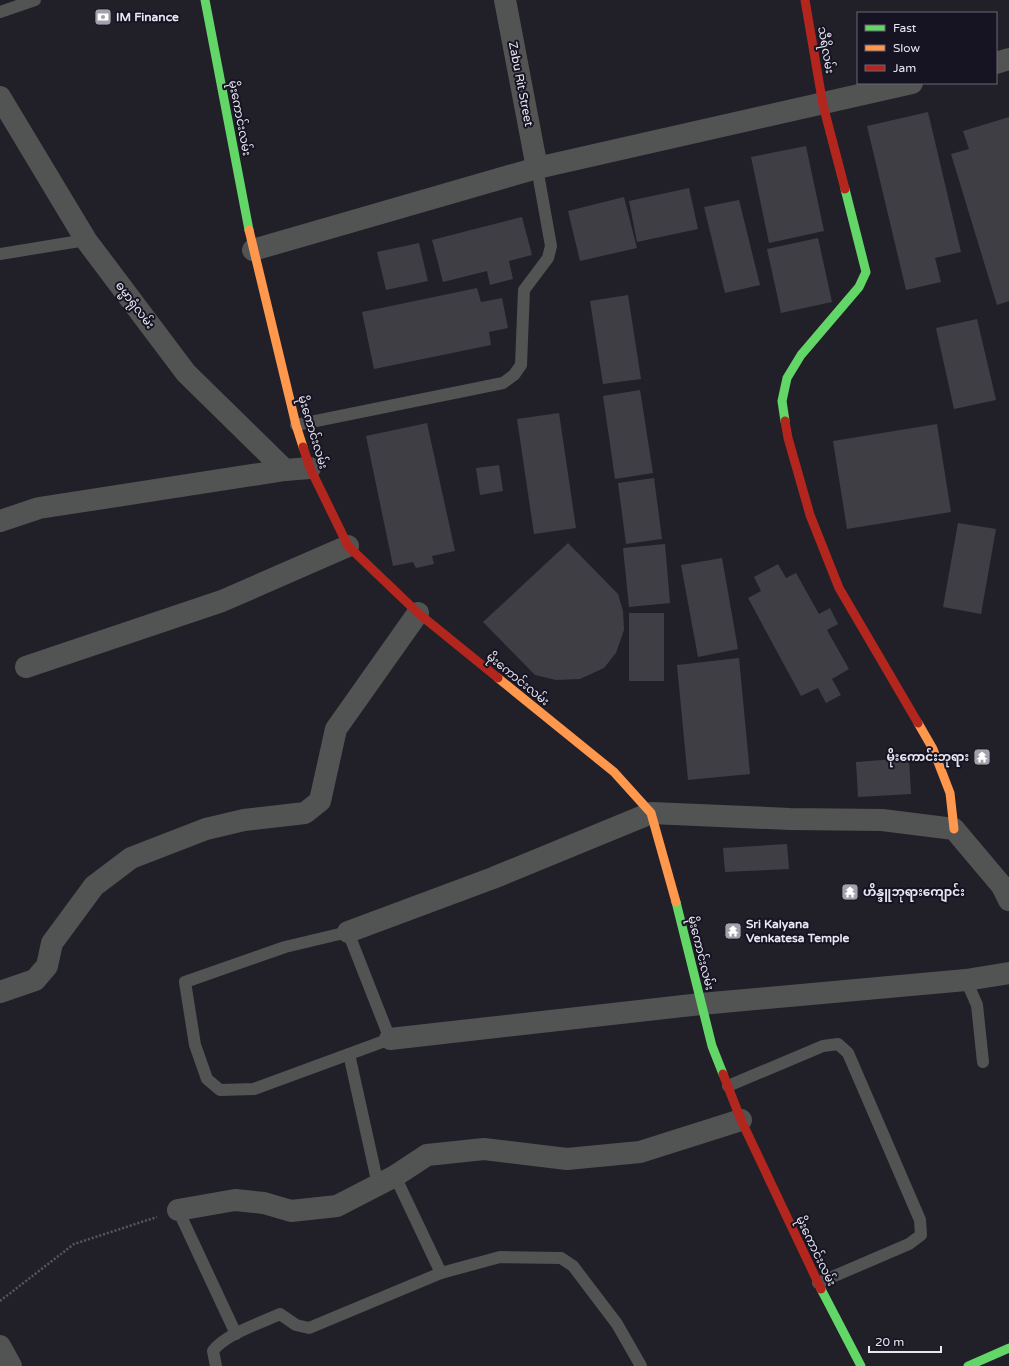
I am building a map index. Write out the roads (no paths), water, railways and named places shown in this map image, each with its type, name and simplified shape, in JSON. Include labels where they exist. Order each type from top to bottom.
[{"type":"main road","name":"မိုးကောင်းလမ်း","points":[[204,0],[253,250],[296,425],[310,468],[348,546],[418,613],[614,772],[651,813],[669,873],[712,1046],[741,1120],[818,1283],[862,1366]]},
{"type":"main road","name":"သီရိလမ်း","points":[[805,0],[823,105],[866,272],[859,287],[802,355],[787,378],[782,401],[788,438],[810,515],[839,588],[933,749],[950,794],[954,829]]},
{"type":"main road","points":[[968,1366],[1009,1348]]},
{"type":"street","name":"Zabu Rit Street","points":[[505,0],[537,168]]},
{"type":"street","points":[[997,62],[1009,59]]},
{"type":"street","points":[[253,250],[537,168],[823,105],[908,84]]},
{"type":"street","name":"ဓမ္မာရုံလမ်း","points":[[0,97],[86,240],[186,373],[286,470]]},
{"type":"street","points":[[0,522],[39,508],[286,470],[310,468]]},
{"type":"street","points":[[26,667],[222,601],[348,546]]},
{"type":"street","points":[[0,992],[35,980],[47,966],[52,943],[94,886],[131,858],[206,829],[244,820],[305,813],[320,801],[336,729],[418,613]]},
{"type":"street","points":[[348,932],[493,878],[651,813],[790,819],[882,820],[954,829],[1007,890]]},
{"type":"street","points":[[390,1039],[701,1004],[966,980],[1009,973]]},
{"type":"street","points":[[178,1210],[235,1200],[264,1203],[291,1211],[337,1206],[387,1180],[428,1156],[484,1149],[567,1159],[640,1152],[741,1120]]},
{"type":"street","points":[[0,1346],[11,1366]]},
{"type":"lane","points":[[0,12],[35,0]]},
{"type":"lane","points":[[296,425],[503,383],[514,375],[521,365],[524,290],[548,258],[551,246],[537,168]]},
{"type":"lane","points":[[0,254],[86,240]]},
{"type":"lane","points":[[348,932],[390,1039],[254,1089],[220,1090],[207,1079],[195,1045],[185,982],[285,947],[348,932]]},
{"type":"lane","points":[[966,980],[977,1005],[983,1062]]},
{"type":"lane","points":[[728,1086],[824,1046],[838,1044],[848,1053],[920,1220],[921,1235],[909,1244],[818,1283]]},
{"type":"lane","points":[[349,1054],[387,1180],[442,1273]]},
{"type":"lane","points":[[178,1210],[236,1334]]},
{"type":"lane","points":[[216,1366],[213,1351],[217,1345],[236,1334],[280,1314],[296,1325],[309,1328],[442,1273],[500,1257],[561,1258],[573,1266],[617,1324],[642,1366]]},
{"type":"place","name":"IM Finance","points":[[103,17]]},
{"type":"place","name":"မိုးကောင်းဘုရား","points":[[982,757]]},
{"type":"place","name":"ဟိန္ဒူဘုရားကျောင်း","points":[[850,892]]},
{"type":"place","name":"Sri Kalyana Venkatesa Temple","points":[[733,931]]}]
